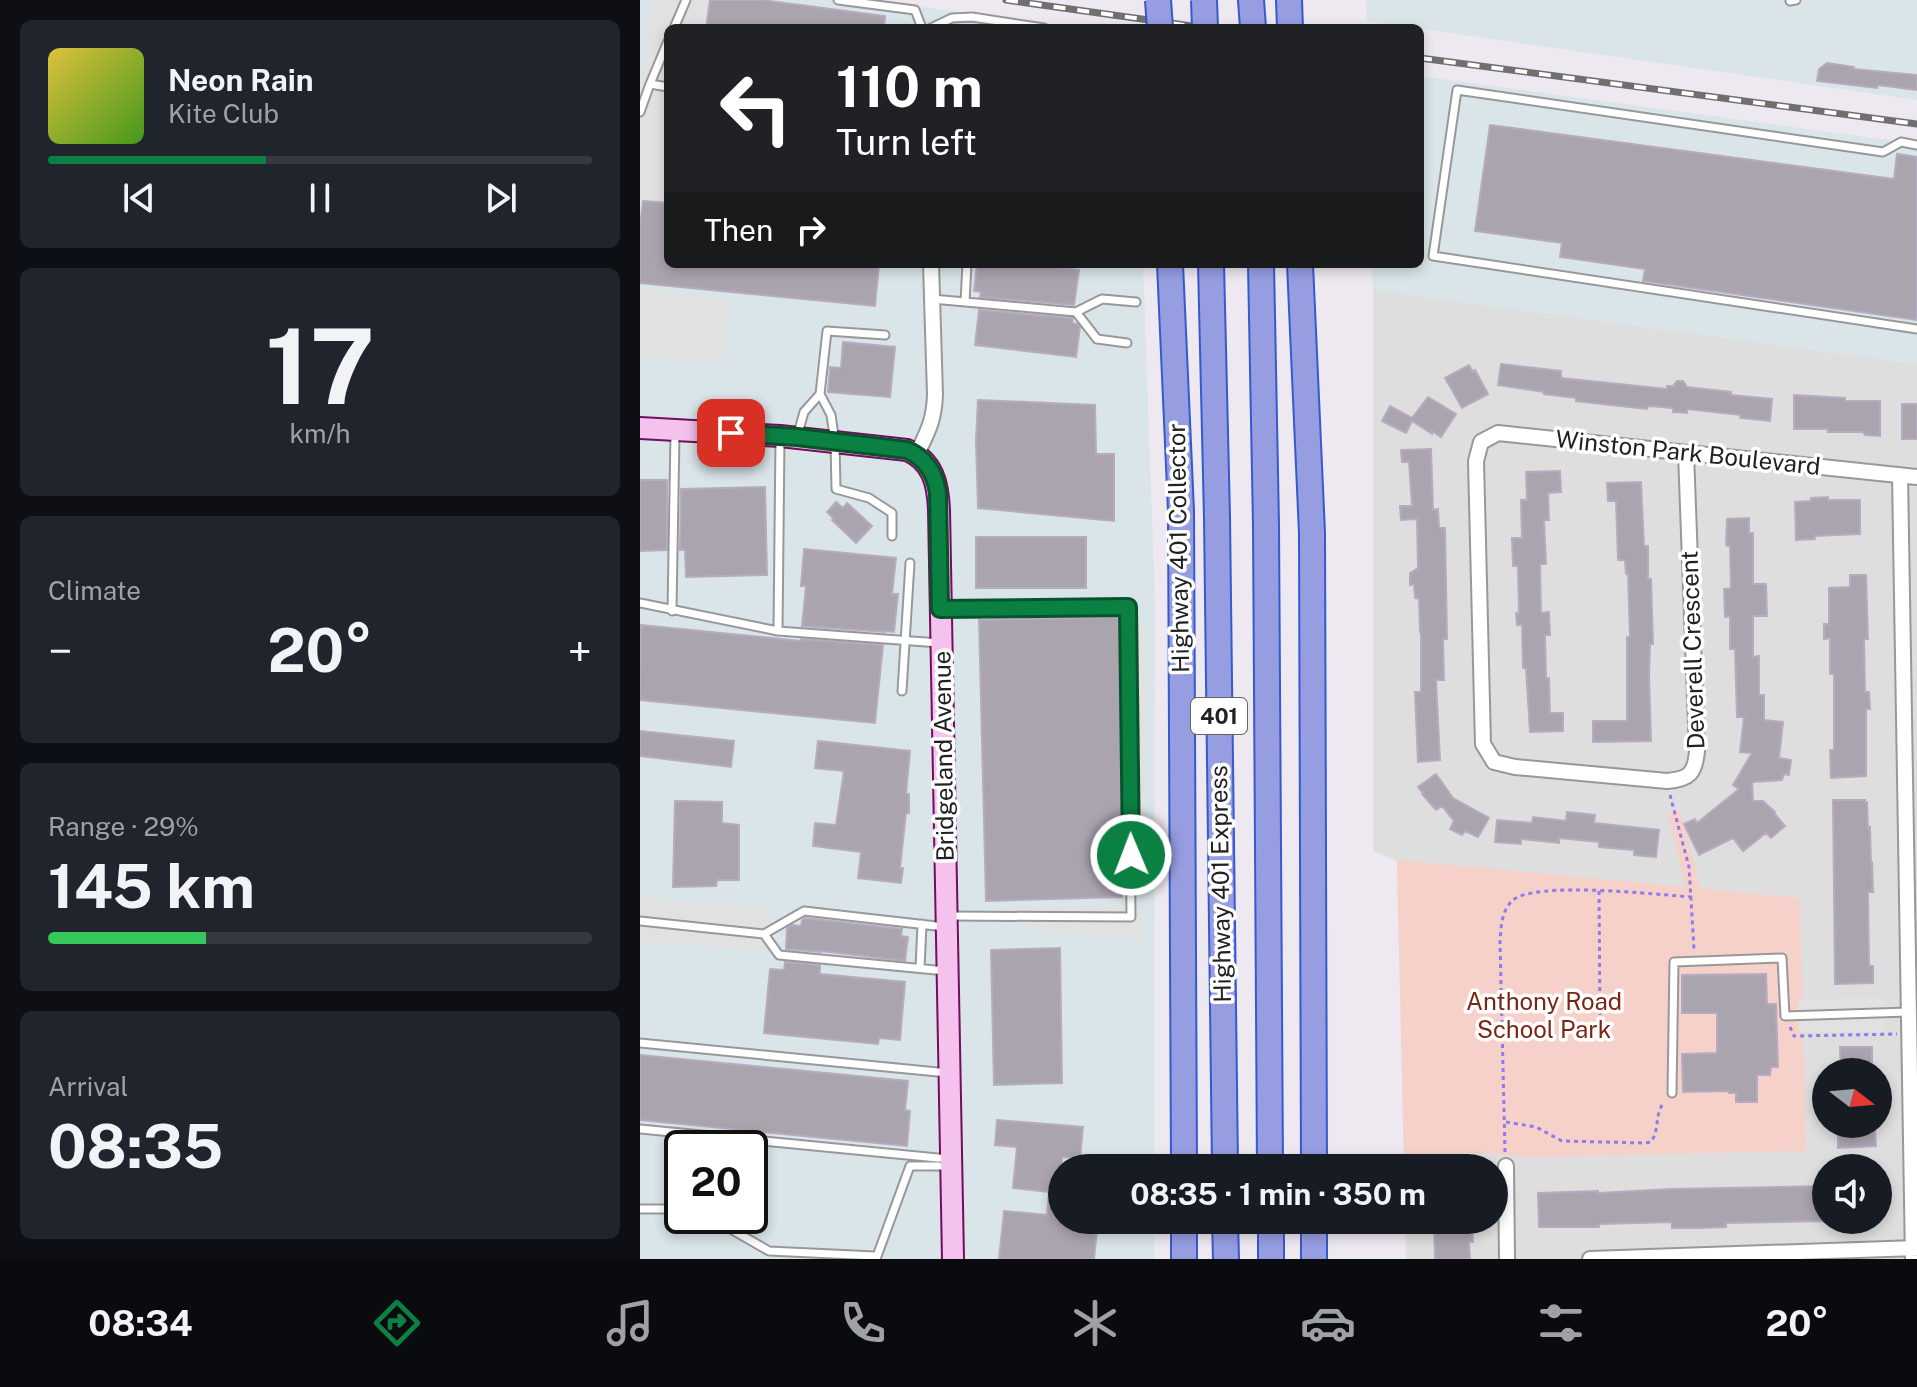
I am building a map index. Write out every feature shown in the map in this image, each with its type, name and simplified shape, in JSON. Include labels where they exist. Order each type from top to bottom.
[{"type":"highway","points":[[1158,0],[1160,24]]},
{"type":"highway","points":[[1204,0],[1205,24]]},
{"type":"highway","points":[[1251,0],[1253,24]]},
{"type":"highway","name":"Highway 401 Collector","points":[[1170,268],[1181,511],[1184,1154]]},
{"type":"highway","name":"Highway 401 Express","points":[[1211,268],[1225,1154]]},
{"type":"highway","name":"Highway 401 Express","points":[[1261,268],[1270,1154]]},
{"type":"highway","points":[[1300,268],[1312,533],[1314,1154]]},
{"type":"highway","points":[[1184,1234],[1184,1259]]},
{"type":"highway","points":[[1225,1234],[1226,1259]]},
{"type":"highway","points":[[1271,1234],[1271,1259]]},
{"type":"highway","points":[[1314,1234],[1314,1259]]},
{"type":"street","points":[[640,428],[788,436],[907,450],[917,454],[934,414],[931,268]]},
{"type":"street","name":"Winston Park Boulevard","points":[[1476,461],[1481,442],[1498,433],[1917,477]]},
{"type":"street","name":"Deverell Crescent","points":[[1476,461],[1483,744],[1494,762],[1515,767],[1667,781],[1682,780],[1692,772],[1697,751],[1686,453]]},
{"type":"street","name":"Bridgeland Avenue","points":[[917,454],[929,466],[938,493],[953,1259]]},
{"type":"street","points":[[1590,1259],[1914,1252],[1900,475]]},
{"type":"street","points":[[1507,1234],[1507,1259]]},
{"type":"lane","points":[[676,24],[686,0]]},
{"type":"lane","points":[[838,0],[915,10],[920,24]]},
{"type":"lane","points":[[1790,1],[1796,0]]},
{"type":"lane","points":[[946,24],[952,18],[972,17],[1018,24]]},
{"type":"lane","points":[[640,112],[664,51]]},
{"type":"lane","points":[[650,84],[664,86]]},
{"type":"lane","points":[[1917,145],[1901,142],[1883,152],[1457,90],[1433,256],[1917,329]]},
{"type":"lane","points":[[965,302],[967,268]]},
{"type":"lane","points":[[932,299],[1076,312],[1102,299],[1136,302]]},
{"type":"lane","points":[[1076,312],[1097,339],[1127,343]]},
{"type":"lane","points":[[885,335],[827,331],[820,394],[831,415],[836,489],[869,498],[892,513],[892,536]]},
{"type":"lane","points":[[778,631],[788,436],[820,394]]},
{"type":"lane","points":[[672,611],[676,430]]},
{"type":"lane","points":[[902,691],[910,563]]},
{"type":"lane","points":[[640,603],[778,631],[941,643]]},
{"type":"lane","points":[[640,921],[764,934],[804,911],[922,924],[1131,917],[1128,607],[940,609]]},
{"type":"lane","points":[[920,968],[922,924]]},
{"type":"lane","points":[[764,934],[779,955],[948,971]]},
{"type":"lane","points":[[1672,1093],[1674,962],[1782,958],[1785,1016],[1908,1012]]},
{"type":"lane","points":[[640,1043],[950,1074]]},
{"type":"lane","points":[[640,1129],[952,1163]]},
{"type":"lane","points":[[739,1234],[769,1251],[876,1257],[910,1166],[952,1163]]},
{"type":"lane","points":[[640,1209],[664,1209]]},
{"type":"path","points":[[1667,781],[1689,867],[1694,961]]},
{"type":"path","points":[[1505,1154],[1500,942],[1502,919],[1513,900],[1531,892],[1599,891],[1692,897]]},
{"type":"path","points":[[1599,891],[1600,1019]]},
{"type":"path","points":[[1785,1016],[1794,1036],[1897,1034]]},
{"type":"path","points":[[1504,1121],[1536,1127],[1562,1141],[1651,1142],[1657,1115],[1672,1093]]},
{"type":"shaded area","points":[[640,0],[868,0],[1050,24],[664,24],[664,268],[1143,268],[1155,602],[1154,1154],[1048,1154],[1048,1234],[1154,1234],[1154,1259],[640,1259]]},
{"type":"shaded area","points":[[652,0],[710,0],[707,24],[664,24],[664,203],[640,201],[640,94]]},
{"type":"shaded area","points":[[1366,0],[1917,0],[1917,100],[1424,29],[1424,24],[1367,21]]},
{"type":"shaded area","points":[[1424,77],[1917,144],[1917,364],[1373,290],[1372,268],[1424,268]]},
{"type":"shaded area","points":[[640,289],[729,298],[722,364],[640,356]]},
{"type":"shaded area","points":[[1373,290],[1917,364],[1917,1259],[1406,1259],[1405,1234],[1508,1234],[1508,1154],[1404,1154],[1397,861],[1373,851]]},
{"type":"shaded area","points":[[1135,623],[1145,623],[1145,893],[1136,893]]},
{"type":"shaded area","points":[[640,897],[772,908],[769,951],[640,941]]},
{"type":"shaded area","points":[[1141,906],[1141,941],[1028,929],[1027,917],[992,917],[993,907]]},
{"type":"shaded area","points":[[1885,998],[1886,1032],[1799,1032],[1798,999]]},
{"type":"green space","name":"Anthony Road School Park","points":[[1680,811],[1701,889],[1800,898],[1806,1151],[1530,1157],[1485,1153],[1404,1154],[1397,860],[1686,887],[1667,813]]},
{"type":"building","points":[[710,0],[762,0],[885,16],[884,24],[707,24]]},
{"type":"building","points":[[1827,63],[1853,69],[1917,75],[1917,90],[1817,81],[1819,69]]},
{"type":"building","points":[[1490,125],[1894,179],[1897,154],[1917,157],[1917,320],[1643,281],[1645,269],[1560,257],[1562,243],[1475,231]]},
{"type":"building","points":[[643,201],[664,203],[664,268],[879,268],[875,306],[640,283]]},
{"type":"building","points":[[977,268],[1079,270],[1074,305],[980,297],[981,292],[974,291]]},
{"type":"building","points":[[979,310],[1073,318],[1072,323],[1080,327],[1076,357],[975,345]]},
{"type":"building","points":[[843,342],[895,347],[890,397],[828,392],[830,367],[841,368]]},
{"type":"building","points":[[1501,364],[1561,371],[1561,378],[1667,389],[1677,381],[1683,381],[1687,387],[1772,399],[1770,421],[1687,409],[1687,413],[1673,412],[1673,408],[1648,406],[1647,409],[1576,401],[1576,398],[1498,385]]},
{"type":"building","points":[[1469,365],[1488,394],[1462,408],[1445,378]]},
{"type":"building","points":[[1794,395],[1845,398],[1845,401],[1880,401],[1880,436],[1865,435],[1863,432],[1828,432],[1828,429],[1794,429]]},
{"type":"building","points":[[1428,397],[1456,414],[1441,437],[1412,421],[1406,433],[1382,421],[1390,406],[1412,418]]},
{"type":"building","points":[[978,400],[1095,405],[1096,454],[1114,454],[1114,521],[978,508]]},
{"type":"building","points":[[1902,404],[1917,404],[1917,439],[1902,439]]},
{"type":"building","points":[[1431,449],[1433,510],[1438,509],[1439,528],[1445,528],[1447,639],[1443,639],[1444,680],[1436,680],[1440,760],[1418,762],[1415,692],[1421,692],[1421,632],[1419,599],[1415,598],[1414,584],[1410,585],[1410,573],[1418,568],[1417,519],[1401,520],[1400,506],[1412,506],[1409,462],[1402,462],[1401,450]]},
{"type":"building","points":[[1560,471],[1561,492],[1548,493],[1549,520],[1544,520],[1546,564],[1540,564],[1541,613],[1549,612],[1550,635],[1545,635],[1550,713],[1563,713],[1563,731],[1530,732],[1522,625],[1517,625],[1516,613],[1519,613],[1518,566],[1513,566],[1512,538],[1522,538],[1521,500],[1527,500],[1526,472]]},
{"type":"building","points":[[640,480],[667,480],[667,550],[640,551]]},
{"type":"building","points":[[1641,482],[1644,546],[1648,546],[1648,579],[1651,579],[1651,741],[1593,742],[1593,721],[1627,721],[1627,637],[1630,637],[1628,574],[1625,560],[1618,560],[1616,501],[1608,501],[1607,483]]},
{"type":"building","points":[[765,487],[767,575],[686,577],[685,550],[680,550],[681,489]]},
{"type":"building","points":[[1828,497],[1828,500],[1860,500],[1860,534],[1796,540],[1795,502]]},
{"type":"building","points":[[836,502],[843,508],[847,503],[872,526],[856,543],[827,512]]},
{"type":"building","points":[[1749,518],[1749,533],[1753,533],[1753,584],[1766,584],[1767,616],[1753,616],[1753,657],[1759,656],[1759,695],[1764,695],[1764,720],[1783,722],[1779,758],[1791,760],[1789,775],[1784,774],[1782,780],[1752,782],[1753,801],[1763,801],[1785,826],[1771,838],[1766,833],[1743,851],[1733,838],[1699,855],[1684,824],[1695,819],[1697,823],[1739,789],[1733,785],[1752,753],[1740,752],[1744,717],[1737,717],[1735,649],[1730,649],[1730,616],[1725,617],[1724,589],[1731,588],[1730,546],[1726,544],[1727,519]]},
{"type":"building","points":[[976,537],[1086,537],[1086,588],[976,588]]},
{"type":"building","points":[[804,549],[896,558],[892,594],[898,594],[894,632],[802,626],[806,586],[801,586]]},
{"type":"building","points":[[1850,575],[1866,575],[1868,639],[1864,639],[1865,692],[1869,692],[1870,709],[1866,709],[1866,776],[1831,778],[1834,674],[1830,674],[1830,638],[1824,639],[1824,624],[1829,624],[1829,588],[1850,587]]},
{"type":"building","points":[[1119,617],[1122,897],[986,901],[979,620]]},
{"type":"building","points":[[641,625],[801,641],[883,645],[875,723],[640,700]]},
{"type":"building","points":[[640,731],[734,741],[731,767],[640,756]]},
{"type":"building","points":[[818,741],[910,751],[906,794],[909,794],[909,813],[906,813],[901,883],[858,878],[861,852],[813,846],[815,823],[836,825],[844,771],[815,768]]},
{"type":"building","points":[[1436,774],[1453,798],[1489,818],[1478,837],[1465,831],[1462,835],[1450,829],[1454,821],[1442,806],[1436,810],[1422,794],[1418,787]]},
{"type":"building","points":[[1833,800],[1867,802],[1873,892],[1868,892],[1869,966],[1873,966],[1873,983],[1835,984]]},
{"type":"building","points":[[675,801],[722,802],[722,823],[739,825],[739,880],[717,880],[716,886],[673,887]]},
{"type":"building","points":[[1567,812],[1595,815],[1594,823],[1659,830],[1656,857],[1634,855],[1634,850],[1599,847],[1599,842],[1559,838],[1559,843],[1521,839],[1521,844],[1495,842],[1497,820],[1532,823],[1533,817],[1566,821]]},
{"type":"building","points":[[805,918],[902,929],[901,936],[908,937],[905,961],[786,949],[787,928],[801,926]]},
{"type":"building","points":[[1060,948],[1062,1083],[994,1085],[991,950]]},
{"type":"building","points":[[785,962],[820,965],[820,974],[905,982],[900,1040],[879,1038],[878,1044],[764,1033],[770,969],[784,970]]},
{"type":"building","points":[[1766,974],[1767,1004],[1776,1004],[1778,1067],[1771,1067],[1770,1075],[1757,1075],[1757,1102],[1736,1102],[1736,1093],[1729,1091],[1683,1092],[1682,1054],[1717,1053],[1717,1013],[1682,1013],[1682,975]]},
{"type":"building","points":[[1840,1047],[1872,1047],[1872,1058],[1840,1058]]},
{"type":"building","points":[[640,1055],[908,1081],[905,1110],[910,1111],[907,1146],[768,1132],[768,1130],[640,1120]]},
{"type":"building","points":[[997,1120],[1083,1127],[1080,1154],[1048,1154],[1048,1192],[1013,1188],[1017,1147],[995,1145]]},
{"type":"building","points":[[1838,1138],[1876,1138],[1876,1146],[1838,1148]]},
{"type":"building","points":[[1812,1186],[1812,1221],[1726,1223],[1726,1227],[1698,1228],[1672,1228],[1672,1222],[1539,1227],[1538,1193]]},
{"type":"building","points":[[1048,1204],[1048,1234],[1097,1234],[1094,1259],[999,1259],[1004,1211],[1047,1215]]},
{"type":"building","points":[[1434,1234],[1473,1234],[1473,1242],[1469,1242],[1470,1259],[1435,1259]]},
{"type":"railway","points":[[1006,0],[1177,24]]},
{"type":"railway","points":[[1424,59],[1917,124]]},
{"type":"route","points":[[731,433],[907,450],[923,459],[934,476],[938,493],[940,609],[1128,607],[1131,855]]}]
